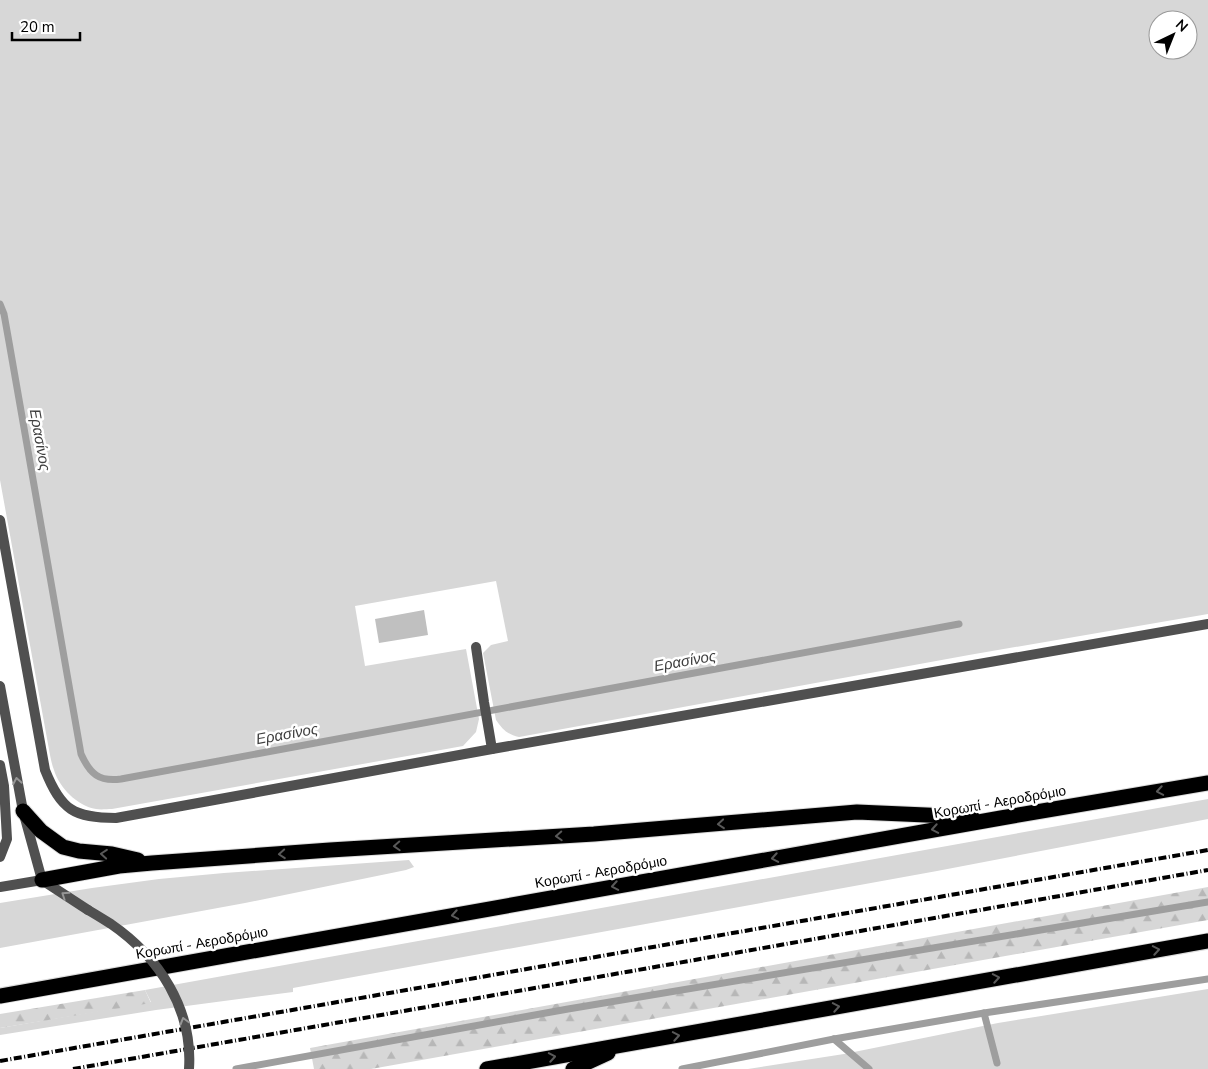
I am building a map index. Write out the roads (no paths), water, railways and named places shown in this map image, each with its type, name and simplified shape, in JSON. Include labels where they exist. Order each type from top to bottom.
[{"type":"highway","name":"Κορωπί - Αεροδρόμιο","points":[[0,996],[1208,783]]},
{"type":"highway","points":[[23,811],[41,831],[63,847],[79,851],[112,854],[152,863]]},
{"type":"highway","points":[[42,880],[119,866],[152,863],[594,834],[857,812],[1001,818]]},
{"type":"highway","points":[[487,1069],[1208,941]]},
{"type":"highway","points":[[573,1069],[628,1044]]},
{"type":"street","points":[[0,520],[45,770],[55,793],[62,802],[80,815],[92,817],[116,818],[492,749],[1208,624]]},
{"type":"street","points":[[476,648],[492,749]]},
{"type":"street","points":[[0,686],[23,811],[42,880],[128,937],[166,979],[176,996],[186,1028],[189,1069]]},
{"type":"street","points":[[0,765],[7,824],[7,839],[0,857]]},
{"type":"street","points":[[0,887],[42,880]]},
{"type":"waterway","name":"Ερασίνος","points":[[0,304],[4,314],[81,754],[88,767],[101,778],[121,779],[959,624]]},
{"type":"waterway","points":[[236,1069],[568,1009],[1208,902]]},
{"type":"waterway","points":[[682,1069],[834,1039],[984,1013],[1208,979]]},
{"type":"waterway","points":[[984,1013],[997,1063]]},
{"type":"waterway","points":[[834,1039],[869,1069]]},
{"type":"railway","points":[[0,1061],[1208,850]]},
{"type":"railway","points":[[73,1069],[1208,870]]}]
